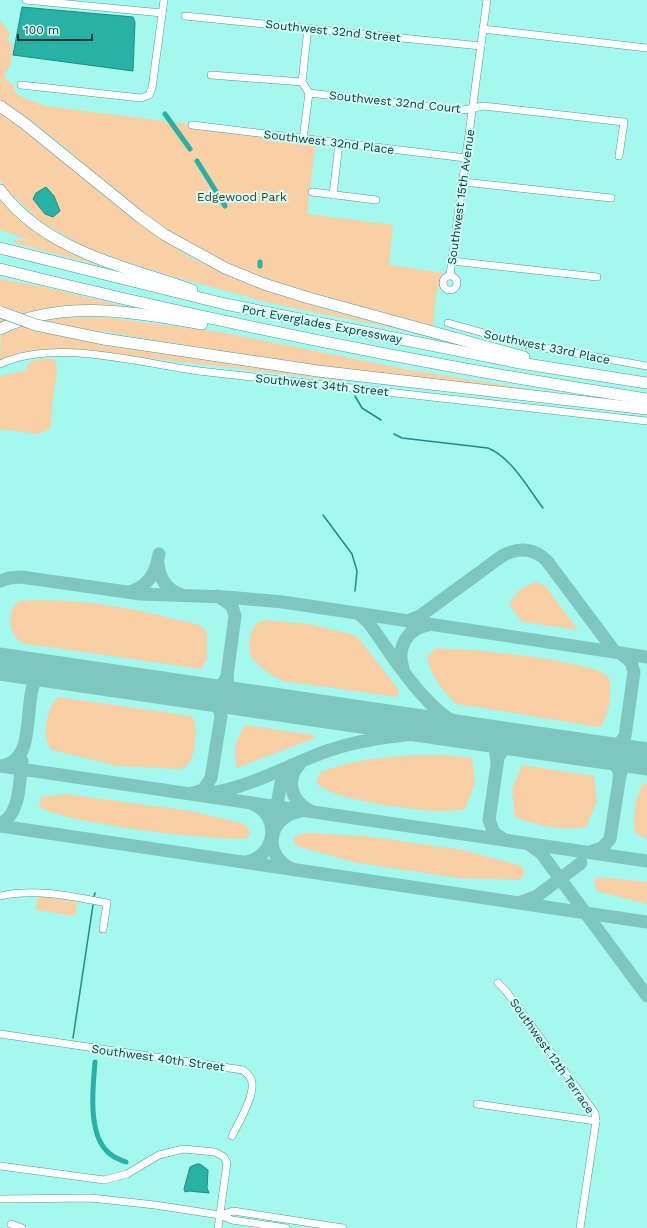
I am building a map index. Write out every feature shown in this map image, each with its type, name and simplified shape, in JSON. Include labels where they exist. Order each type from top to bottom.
[{"type":"highway","points":[[0,106],[24,123],[146,222],[188,249],[225,268],[279,289],[524,357],[556,369]]},
{"type":"highway","points":[[0,190],[10,203],[34,225],[66,246],[212,296],[225,304]]},
{"type":"highway","name":"Port Everglades Expressway","points":[[0,248],[225,304],[556,369],[647,383]]},
{"type":"highway","name":"Port Everglades Expressway","points":[[0,269],[271,332],[396,357],[647,399]]},
{"type":"highway","points":[[0,329],[34,316],[87,310],[150,316],[233,330],[271,332]]},
{"type":"highway","points":[[0,312],[36,325],[104,339],[318,371],[647,409]]},
{"type":"street","points":[[26,0],[162,13]]},
{"type":"street","points":[[21,85],[141,98],[149,95],[152,88],[164,0]]},
{"type":"street","name":"Southwest 15th Avenue","points":[[450,275],[474,107],[487,0]]},
{"type":"street","name":"Southwest 32nd Street","points":[[185,16],[481,46]]},
{"type":"street","points":[[303,139],[309,93],[302,82],[308,28]]},
{"type":"street","points":[[483,29],[647,48]]},
{"type":"street","points":[[211,74],[302,82]]},
{"type":"street","name":"Southwest 32nd Court","points":[[309,93],[464,110],[483,106],[624,122],[619,156]]},
{"type":"street","name":"Southwest 32nd Place","points":[[192,125],[466,158]]},
{"type":"street","points":[[333,195],[339,143]]},
{"type":"street","points":[[463,182],[611,198]]},
{"type":"street","points":[[312,192],[376,200]]},
{"type":"street","points":[[452,261],[597,277]]},
{"type":"street","name":"Southwest 33rd Place","points":[[448,323],[523,344],[647,366]]},
{"type":"street","name":"Southwest 34th Street","points":[[0,364],[30,354],[60,352],[139,361],[199,371],[647,421]]},
{"type":"street","points":[[0,896],[16,893],[36,892],[107,903],[103,930]]},
{"type":"street","name":"Southwest 12th Terrace","points":[[498,984],[506,991],[595,1113],[596,1122],[580,1228]]},
{"type":"street","name":"Southwest 40th Street","points":[[0,1034],[243,1070],[250,1077],[253,1084],[250,1100],[232,1136]]},
{"type":"street","points":[[477,1104],[596,1122]]},
{"type":"street","points":[[0,1166],[104,1180],[127,1174],[155,1157],[173,1150],[188,1149],[212,1151],[224,1158],[227,1166],[218,1228]]},
{"type":"street","points":[[0,1199],[91,1198],[156,1205],[220,1215],[232,1220],[286,1228]]},
{"type":"street","points":[[220,1215],[234,1211],[343,1228]]},
{"type":"street","points":[[11,1224],[22,1228]]},
{"type":"green space","name":"Edgewood Park","points":[[0,20],[10,34],[7,40],[13,44],[11,64],[4,76],[6,80],[14,85],[14,90],[17,95],[45,106],[316,140],[307,214],[393,225],[389,265],[443,273],[436,295],[433,327],[329,299],[260,276],[227,263],[164,229],[123,197],[64,146],[22,115],[0,101]]},
{"type":"green space","points":[[0,112],[50,147],[124,211],[190,257],[225,274],[277,294],[411,332],[270,303],[171,276],[92,251],[41,222],[3,186],[0,179]]},
{"type":"green space","points":[[0,196],[14,213],[37,234],[106,267],[14,243],[14,240],[29,240],[0,230]]},
{"type":"green space","points":[[0,279],[44,287],[132,308],[92,306],[55,307],[0,324]]},
{"type":"green space","points":[[102,317],[220,332],[405,369],[534,390],[534,392],[318,365],[102,331],[98,342],[341,379],[341,381],[149,358],[48,349],[24,352],[0,361],[1,334],[50,318]]},
{"type":"green space","points":[[36,360],[56,360],[57,373],[52,407],[51,428],[38,434],[0,429],[0,376],[27,370],[28,363]]},
{"type":"green space","points":[[536,582],[545,586],[578,630],[522,622],[509,604],[520,589]]},
{"type":"green space","points":[[40,600],[99,604],[194,623],[205,629],[207,632],[207,659],[201,669],[21,643],[13,634],[10,622],[12,610],[20,601]]},
{"type":"green space","points":[[264,620],[309,624],[354,635],[359,639],[398,689],[399,696],[397,697],[283,681],[275,677],[254,660],[249,650],[252,631],[259,622]]},
{"type":"green space","points":[[435,649],[470,650],[556,660],[600,672],[609,678],[610,684],[610,702],[602,725],[599,727],[457,704],[443,689],[430,667],[428,655]]},
{"type":"green space","points":[[58,697],[191,716],[194,720],[196,733],[194,749],[190,762],[187,766],[179,769],[118,766],[52,750],[46,739],[46,723],[54,701]]},
{"type":"green space","points":[[244,725],[314,735],[315,738],[236,768],[235,746]]},
{"type":"green space","points":[[416,755],[446,755],[472,758],[475,783],[465,809],[443,811],[412,809],[374,803],[355,799],[324,789],[316,782],[321,772],[344,765],[380,758]]},
{"type":"green space","points":[[522,765],[594,776],[597,801],[586,827],[550,827],[515,817],[512,789]]},
{"type":"green space","points":[[643,783],[647,784],[647,839],[635,833],[634,825],[635,807]]},
{"type":"green space","points":[[65,794],[191,811],[244,824],[250,832],[248,837],[244,839],[191,836],[157,832],[71,818],[39,807],[41,797]]},
{"type":"green space","points":[[306,833],[365,836],[463,850],[521,866],[525,871],[520,880],[459,878],[358,863],[296,846],[294,839],[295,836]]},
{"type":"green space","points":[[599,877],[647,882],[647,904],[597,891],[594,881]]},
{"type":"green space","points":[[38,896],[77,902],[75,916],[36,910]]},
{"type":"water","points":[[22,7],[133,17],[135,22],[133,71],[13,55]]},
{"type":"water","points":[[46,187],[54,196],[60,211],[53,217],[45,214],[33,199],[36,193]]},
{"type":"water","points":[[200,1164],[208,1170],[207,1188],[209,1193],[185,1192],[184,1189],[190,1167]]},
{"type":"waterway","points":[[165,114],[190,149]]},
{"type":"waterway","points":[[197,161],[225,206]]},
{"type":"waterway","points":[[355,396],[362,408],[381,420]]},
{"type":"waterway","points":[[394,434],[402,438],[488,448],[497,453],[512,466],[543,508]]},
{"type":"waterway","points":[[323,515],[352,554],[357,571],[355,591]]},
{"type":"waterway","points":[[94,897],[95,893]]},
{"type":"waterway","points":[[73,1038],[93,905]]},
{"type":"waterway","points":[[95,1062],[93,1107],[96,1130],[100,1141],[109,1154],[126,1162]]},
{"type":"taxiway","points":[[407,621],[420,616],[502,556],[514,551],[526,550],[537,553],[547,561],[615,652]]},
{"type":"taxiway","points":[[129,592],[141,587],[150,578],[156,567],[159,554]]},
{"type":"taxiway","points":[[158,563],[162,579],[168,587],[182,595]]},
{"type":"taxiway","points":[[0,581],[9,578],[21,577],[141,594],[226,597],[283,602],[647,657]]},
{"type":"taxiway","points":[[198,692],[212,691],[216,689],[225,681],[227,676],[235,616],[232,606],[218,596]]},
{"type":"taxiway","points":[[359,614],[368,622],[414,685],[435,708],[450,720],[482,735]]},
{"type":"taxiway","points":[[403,668],[401,654],[405,640],[414,630],[428,625]]},
{"type":"taxiway","points":[[605,753],[618,746],[625,736],[634,672],[631,662],[620,653]]},
{"type":"taxiway","points":[[0,661],[14,666]]},
{"type":"taxiway","points":[[2,766],[13,762],[20,754],[24,744],[27,732],[31,693],[34,683],[42,676],[58,672]]},
{"type":"taxiway","points":[[227,676],[228,685],[232,691],[247,700]]},
{"type":"taxiway","points":[[193,793],[203,790],[211,778],[221,716],[218,705],[213,699],[194,692]]},
{"type":"taxiway","points":[[209,793],[238,787],[313,756],[360,742],[411,734],[462,732]]},
{"type":"taxiway","points":[[485,735],[495,747],[497,762]]},
{"type":"taxiway","points":[[503,839],[494,833],[489,820],[498,758],[505,746],[519,740]]},
{"type":"taxiway","points":[[590,852],[602,848],[610,839],[620,775],[615,762],[605,753]]},
{"type":"taxiway","points":[[619,779],[620,774],[626,765],[641,758]]},
{"type":"taxiway","points":[[0,824],[12,813],[18,797],[22,761]]},
{"type":"taxiway","points":[[300,764],[295,770],[293,776],[292,789],[298,801],[309,810]]},
{"type":"taxiway","points":[[275,815],[282,778],[292,765]]},
{"type":"taxiway","points":[[0,766],[647,861]]},
{"type":"taxiway","points":[[246,862],[256,858],[264,852],[272,836],[268,818],[262,810],[253,804]]},
{"type":"taxiway","points":[[292,869],[282,863],[276,855],[272,837],[275,828],[281,820],[290,814],[301,811]]},
{"type":"taxiway","points":[[0,826],[647,922]]},
{"type":"taxiway","points":[[530,845],[541,853],[647,996]]},
{"type":"taxiway","points":[[521,902],[537,896],[581,863]]},
{"type":"runway","points":[[0,664],[647,759]]}]
